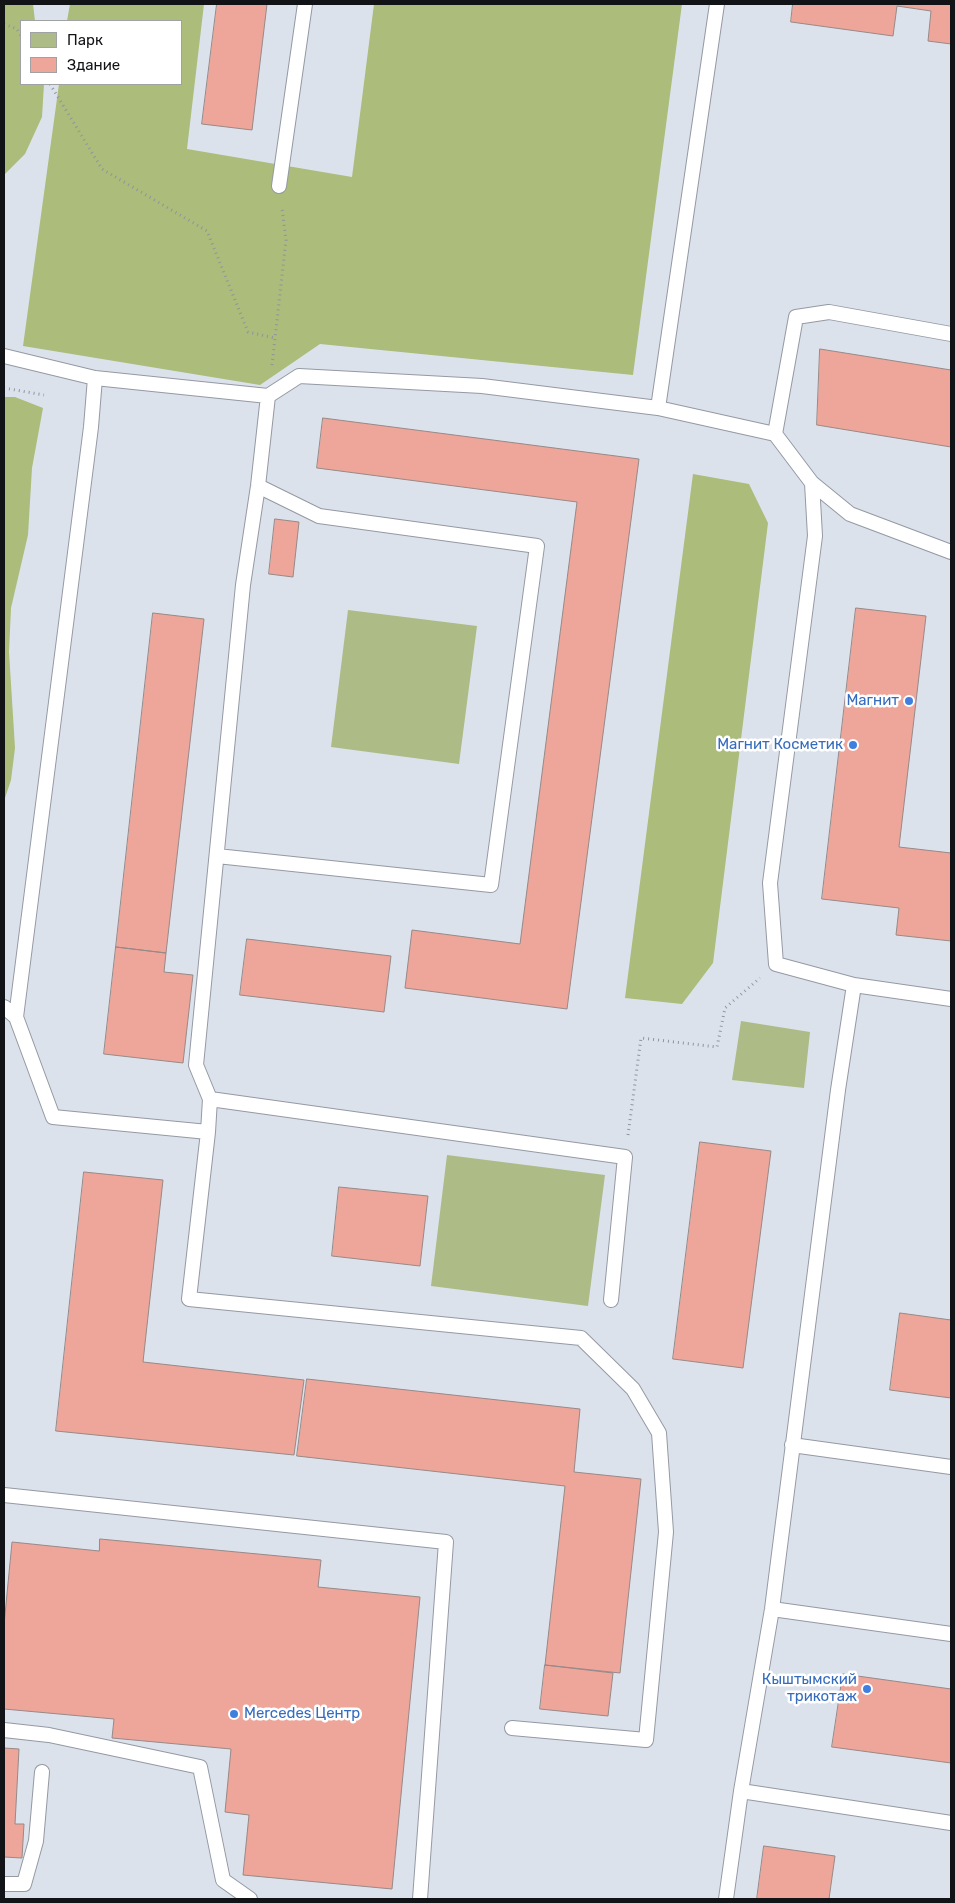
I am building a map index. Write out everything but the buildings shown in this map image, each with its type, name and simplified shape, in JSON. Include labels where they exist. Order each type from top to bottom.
[{"type":"lane","points":[[279,186],[305,4]]},
{"type":"lane","points":[[658,408],[717,4]]},
{"type":"lane","points":[[775,434],[796,317],[829,312],[951,334]]},
{"type":"lane","points":[[4,356],[95,378],[268,396],[299,376],[482,386],[658,408],[775,434],[812,483],[850,514],[951,552]]},
{"type":"lane","points":[[95,378],[91,427],[16,1017],[54,1118],[208,1132]]},
{"type":"lane","points":[[268,396],[258,486],[243,585],[196,1065],[210,1099],[189,1300],[581,1338],[634,1389],[659,1433],[666,1532],[646,1740],[512,1728]]},
{"type":"lane","points":[[812,483],[815,536],[770,884],[776,964],[854,985],[951,999]]},
{"type":"lane","points":[[217,856],[491,885],[537,546],[319,516],[258,486]]},
{"type":"lane","points":[[726,1899],[741,1791],[772,1609],[838,1090],[854,985]]},
{"type":"lane","points":[[4,1008],[16,1017]]},
{"type":"lane","points":[[210,1099],[625,1157],[610,1300]]},
{"type":"lane","points":[[792,1445],[951,1467]]},
{"type":"lane","points":[[4,1495],[446,1542],[420,1899]]},
{"type":"lane","points":[[772,1609],[951,1634]]},
{"type":"lane","points":[[4,1730],[49,1735],[200,1767],[223,1880],[250,1899]]},
{"type":"lane","points":[[4,1884],[24,1884],[36,1842],[42,1772]]},
{"type":"lane","points":[[741,1791],[951,1823]]},
{"type":"path","points":[[4,24],[17,29],[20,34]]},
{"type":"path","points":[[51,85],[102,168],[207,231],[248,332],[275,338]]},
{"type":"path","points":[[268,396],[286,240],[279,186]]},
{"type":"path","points":[[4,388],[44,395]]},
{"type":"path","points":[[625,1157],[641,1038],[717,1047],[725,1008],[776,964]]},
{"type":"green space","points":[[4,4],[33,4],[35,20],[20,20],[20,85],[44,85],[42,117],[25,154],[4,175]]},
{"type":"green space","points":[[70,4],[204,4],[187,149],[352,177],[374,4],[682,4],[633,375],[320,344],[260,385],[23,346],[59,85],[182,85],[182,20],[67,20]]},
{"type":"green space","points":[[4,397],[15,397],[43,408],[32,468],[28,535],[11,608],[9,652],[15,748],[11,780],[4,801]]},
{"type":"green space","points":[[693,474],[749,484],[768,523],[713,963],[682,1004],[625,998]]},
{"type":"green space","points":[[348,610],[477,626],[459,764],[331,747]]},
{"type":"green space","points":[[741,1021],[810,1032],[804,1088],[732,1080]]},
{"type":"green space","points":[[447,1155],[605,1175],[588,1306],[431,1286]]},
{"type":"place","name":"Магнит","points":[[909,701]]},
{"type":"place","name":"Магнит Косметик","points":[[853,745]]},
{"type":"place","name":"Кыштымский трикотаж","points":[[867,1689]]},
{"type":"place","name":"Mercedes Центр","points":[[234,1714]]}]
